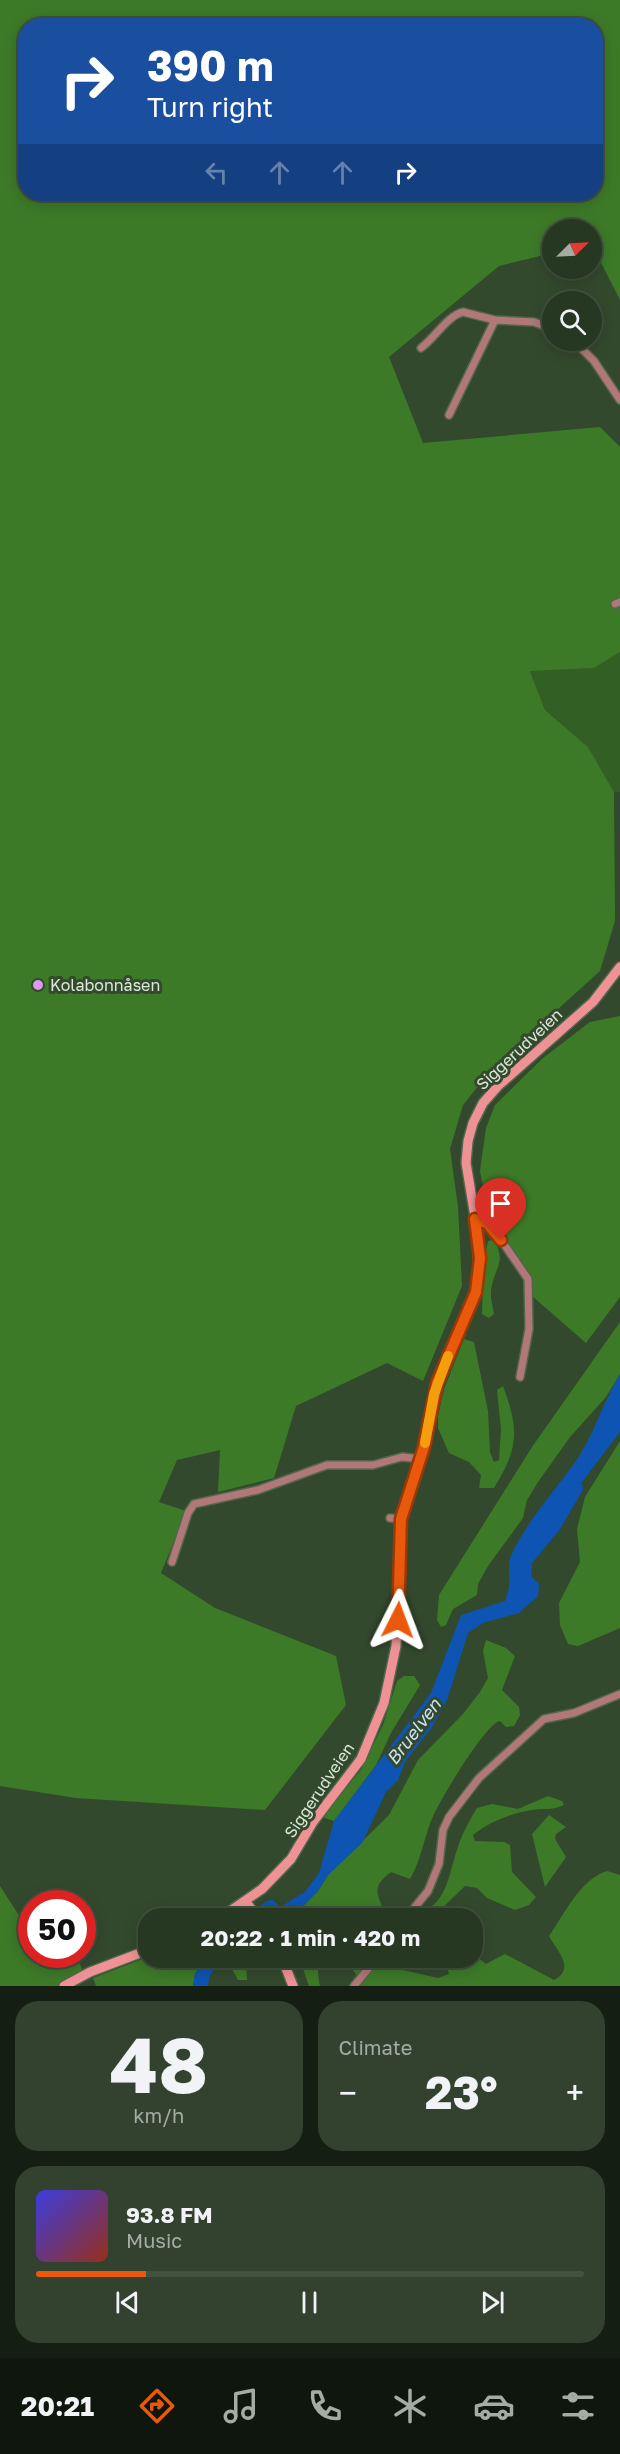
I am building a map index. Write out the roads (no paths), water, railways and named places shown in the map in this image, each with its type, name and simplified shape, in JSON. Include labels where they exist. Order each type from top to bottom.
[{"type":"main road","name":"Siggerudveien","points":[[236,1908],[273,1880],[291,1859],[315,1818],[357,1765],[375,1727],[395,1656],[401,1519],[424,1447],[437,1383],[476,1292],[480,1258],[466,1155],[471,1129],[480,1109],[503,1080],[593,1002],[610,983],[620,966]]},
{"type":"main road","points":[[246,1902],[251,1908]]},
{"type":"main road","points":[[64,1986],[90,1972],[138,1954]]},
{"type":"main road","points":[[286,1968],[293,1986]]},
{"type":"street","points":[[420,348],[434,339],[458,313],[463,312],[495,320],[534,322],[542,325]]},
{"type":"street","points":[[449,415],[495,320]]},
{"type":"street","points":[[584,351],[594,362],[620,400]]},
{"type":"street","points":[[475,1219],[487,1223],[495,1231],[528,1278],[529,1329],[520,1377]]},
{"type":"street","points":[[172,1562],[188,1513],[194,1504],[239,1495],[332,1464],[373,1465],[402,1457],[412,1458]]},
{"type":"street","points":[[390,1518],[401,1519]]},
{"type":"street","points":[[414,1908],[428,1891],[439,1864],[443,1830],[449,1817],[479,1778],[544,1719],[574,1713],[620,1694]]},
{"type":"street","points":[[354,1986],[368,1968]]},
{"type":"water","points":[[620,1374],[620,1432],[541,1536],[523,1568],[539,1584],[538,1596],[519,1613],[483,1623],[468,1633],[447,1700],[432,1727],[405,1762],[398,1780],[386,1792],[362,1843],[328,1875],[318,1891],[301,1908],[257,1908],[273,1900],[280,1907],[305,1892],[319,1873],[334,1821],[431,1693],[461,1615],[505,1601],[509,1588],[511,1556],[518,1542],[581,1453]]},
{"type":"water","points":[[198,1968],[215,1968],[209,1977],[208,1986],[193,1986]]},
{"type":"waterway","name":"Bruelven","points":[[525,1586],[526,1561],[555,1526],[577,1488]]},
{"type":"place","name":"Kolabonnåsen","points":[[38,985]]}]
